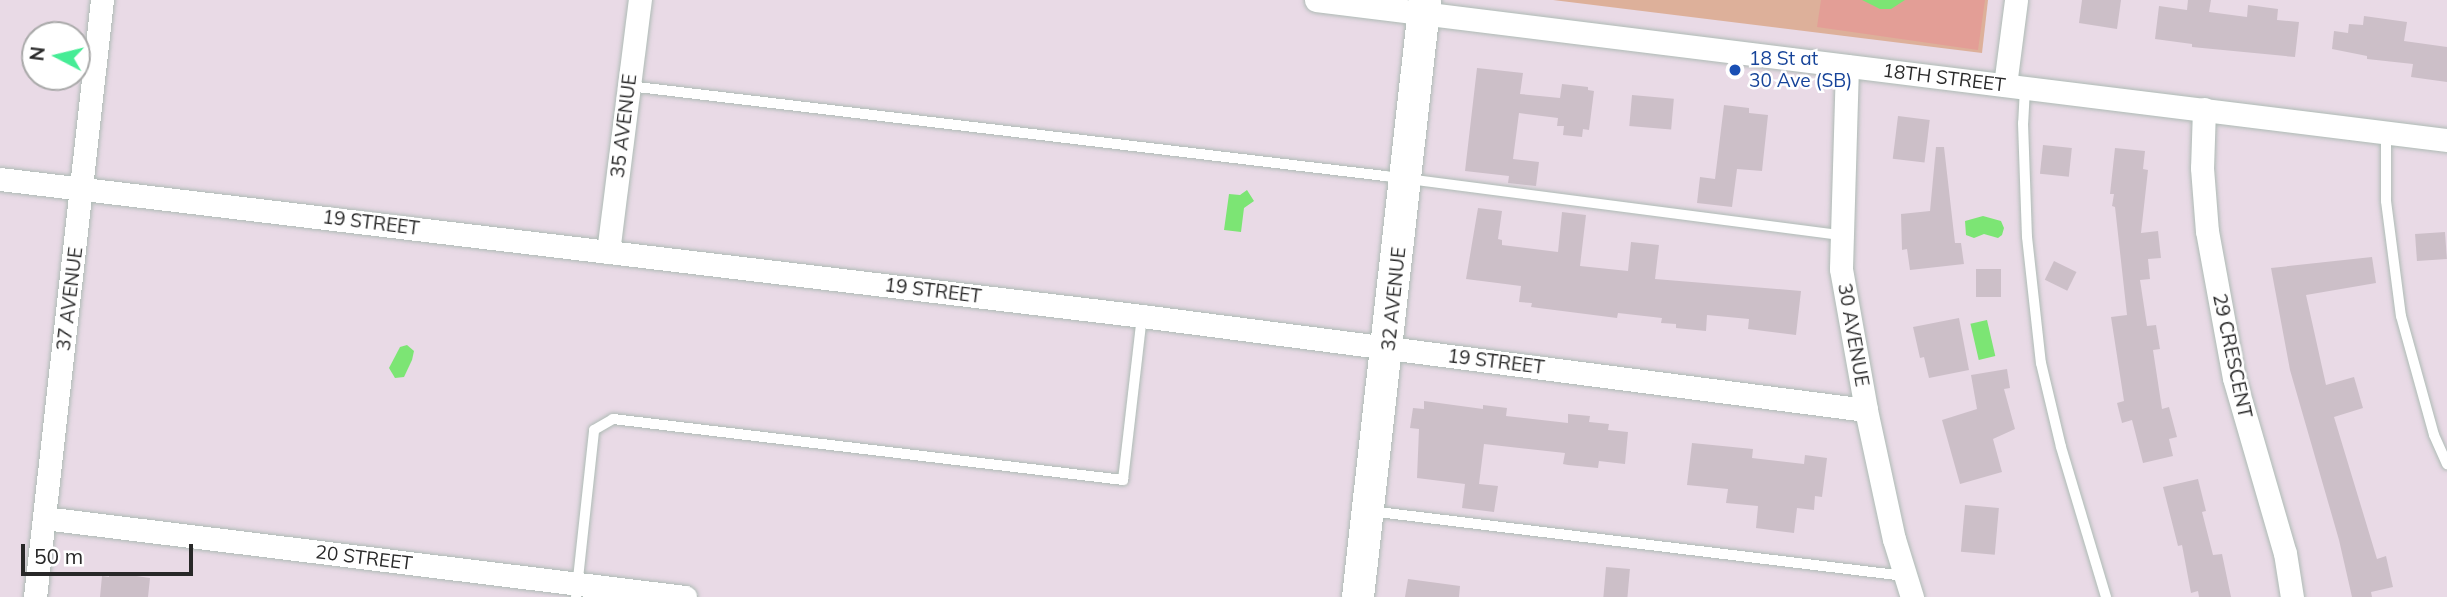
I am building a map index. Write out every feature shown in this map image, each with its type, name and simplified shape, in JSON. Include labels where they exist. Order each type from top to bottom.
[{"type":"street","name":"37 AVENUE","points":[[35,597],[83,189],[102,0]]},
{"type":"street","name":"35 AVENUE","points":[[608,252],[640,0]]},
{"type":"street","name":"18TH STREET","points":[[1316,0],[1424,7],[1847,66],[2447,140]]},
{"type":"street","points":[[2015,87],[2016,0]]},
{"type":"street","name":"32 AVENUE","points":[[1358,597],[1407,179],[1424,7]]},
{"type":"street","name":"30 AVENUE","points":[[1847,66],[1841,269],[1866,410],[1894,539],[1909,586]]},
{"type":"street","name":"29 CRESCENT","points":[[2204,109],[2203,168],[2209,244],[2234,378],[2285,553],[2292,597]]},
{"type":"street","name":"19 STREET","points":[[0,179],[1142,316],[1866,410]]},
{"type":"street","name":"20 STREET","points":[[44,518],[577,590],[685,597]]},
{"type":"lane","points":[[629,86],[1407,179],[1841,235]]},
{"type":"lane","points":[[2015,87],[2023,122],[2027,237],[2042,363],[2061,447],[2106,597]]},
{"type":"lane","points":[[2386,133],[2386,201],[2401,316],[2434,435],[2447,464]]},
{"type":"lane","points":[[577,590],[594,430],[613,419],[1123,480],[1142,316]]},
{"type":"lane","points":[[1368,511],[1909,586]]},
{"type":"shaded area","points":[[1553,0],[1988,0],[1982,53]]},
{"type":"shaded area","points":[[1821,0],[1985,0],[1978,50],[1817,27]]},
{"type":"shaded area","points":[[1862,0],[1905,0],[1891,9],[1880,9]]},
{"type":"shaded area","points":[[1247,190],[1254,201],[1244,208],[1241,232],[1224,230],[1229,194],[1240,195]]},
{"type":"shaded area","points":[[1983,216],[2001,221],[2004,228],[2002,235],[1998,238],[1984,234],[1974,238],[1966,235],[1965,221]]},
{"type":"shaded area","points":[[1987,320],[1995,356],[1979,360],[1970,324]]},
{"type":"shaded area","points":[[407,345],[414,351],[412,360],[404,377],[395,378],[389,368],[400,347]]},
{"type":"building","points":[[2082,0],[2121,0],[2117,29],[2079,23]]},
{"type":"building","points":[[2188,0],[2211,0],[2209,12],[2247,17],[2248,5],[2278,9],[2277,20],[2299,22],[2295,57],[2192,47],[2192,44],[2155,39],[2159,6],[2187,10]]},
{"type":"building","points":[[2364,16],[2407,22],[2404,41],[2447,47],[2447,82],[2411,77],[2413,64],[2367,59],[2367,56],[2332,49],[2334,31],[2348,33],[2349,24],[2363,25]]},
{"type":"building","points":[[1477,68],[1523,73],[1520,94],[1560,98],[1562,84],[1588,87],[1588,90],[1594,91],[1589,130],[1583,129],[1582,137],[1563,135],[1564,126],[1557,126],[1558,118],[1519,113],[1513,159],[1539,162],[1536,186],[1508,183],[1509,176],[1465,171]]},
{"type":"building","points":[[1632,95],[1674,99],[1671,130],[1629,126]]},
{"type":"building","points":[[1724,105],[1749,108],[1749,113],[1768,115],[1762,171],[1737,169],[1732,207],[1697,203],[1700,177],[1715,179]]},
{"type":"building","points":[[1898,116],[1930,120],[1925,163],[1893,159]]},
{"type":"building","points":[[2043,145],[2072,148],[2069,177],[2040,174]]},
{"type":"building","points":[[1936,147],[1944,147],[1955,243],[1961,243],[1964,264],[1910,270],[1907,249],[1902,250],[1901,214],[1930,211]]},
{"type":"building","points":[[2115,148],[2145,151],[2143,169],[2148,170],[2141,233],[2158,231],[2161,258],[2148,259],[2150,279],[2140,280],[2147,326],[2156,325],[2160,349],[2153,350],[2162,409],[2169,407],[2177,437],[2169,439],[2173,456],[2143,463],[2132,420],[2122,423],[2117,403],[2124,401],[2111,317],[2127,315],[2115,207],[2112,206],[2114,194],[2110,194]]},
{"type":"building","points":[[1478,208],[1502,211],[1498,239],[1502,240],[1502,245],[1558,252],[1562,212],[1586,215],[1580,266],[1628,271],[1631,242],[1659,245],[1655,279],[1801,291],[1796,335],[1748,329],[1749,319],[1707,315],[1706,331],[1676,328],[1676,324],[1661,323],[1662,318],[1618,313],[1617,318],[1531,307],[1532,303],[1519,302],[1521,286],[1466,279]]},
{"type":"building","points":[[2445,232],[2447,259],[2417,261],[2415,234]]},
{"type":"building","points":[[2372,257],[2376,283],[2306,295],[2326,385],[2354,377],[2363,408],[2334,417],[2377,559],[2386,556],[2393,587],[2371,592],[2372,597],[2352,597],[2339,540],[2290,370],[2271,268]]},
{"type":"building","points":[[2054,261],[2076,272],[2067,291],[2045,280]]},
{"type":"building","points":[[1976,269],[2001,269],[2001,297],[1976,297]]},
{"type":"building","points":[[1959,318],[1969,370],[1929,378],[1924,357],[1920,358],[1913,327]]},
{"type":"building","points":[[2007,369],[2010,388],[2004,389],[2015,429],[1993,439],[2002,472],[1960,484],[1942,420],[1977,409],[1971,375]]},
{"type":"building","points":[[1424,401],[1483,409],[1483,405],[1507,408],[1506,416],[1568,423],[1568,414],[1590,416],[1589,422],[1609,424],[1608,430],[1628,432],[1625,464],[1599,461],[1598,468],[1568,465],[1563,464],[1565,453],[1484,444],[1479,484],[1498,486],[1494,512],[1462,508],[1465,484],[1417,478],[1419,429],[1410,428],[1413,408],[1424,409]]},
{"type":"building","points":[[1692,443],[1753,449],[1752,458],[1804,464],[1805,455],[1827,458],[1822,497],[1815,496],[1814,510],[1797,508],[1794,533],[1756,528],[1758,506],[1726,503],[1728,489],[1687,485]]},
{"type":"building","points":[[2198,479],[2206,511],[2202,512],[2213,555],[2222,554],[2231,597],[2199,597],[2198,591],[2191,593],[2182,545],[2178,546],[2163,487]]},
{"type":"building","points":[[1965,505],[1999,508],[1995,555],[1961,552]]},
{"type":"building","points":[[1606,567],[1630,569],[1627,597],[1603,597]]},
{"type":"building","points":[[109,572],[150,578],[148,597],[100,597],[102,576],[109,577]]},
{"type":"building","points":[[1408,579],[1460,586],[1459,597],[1405,597]]},
{"type":"place","name":"18 St at 30 Ave (SB)","points":[[1735,70]]}]
